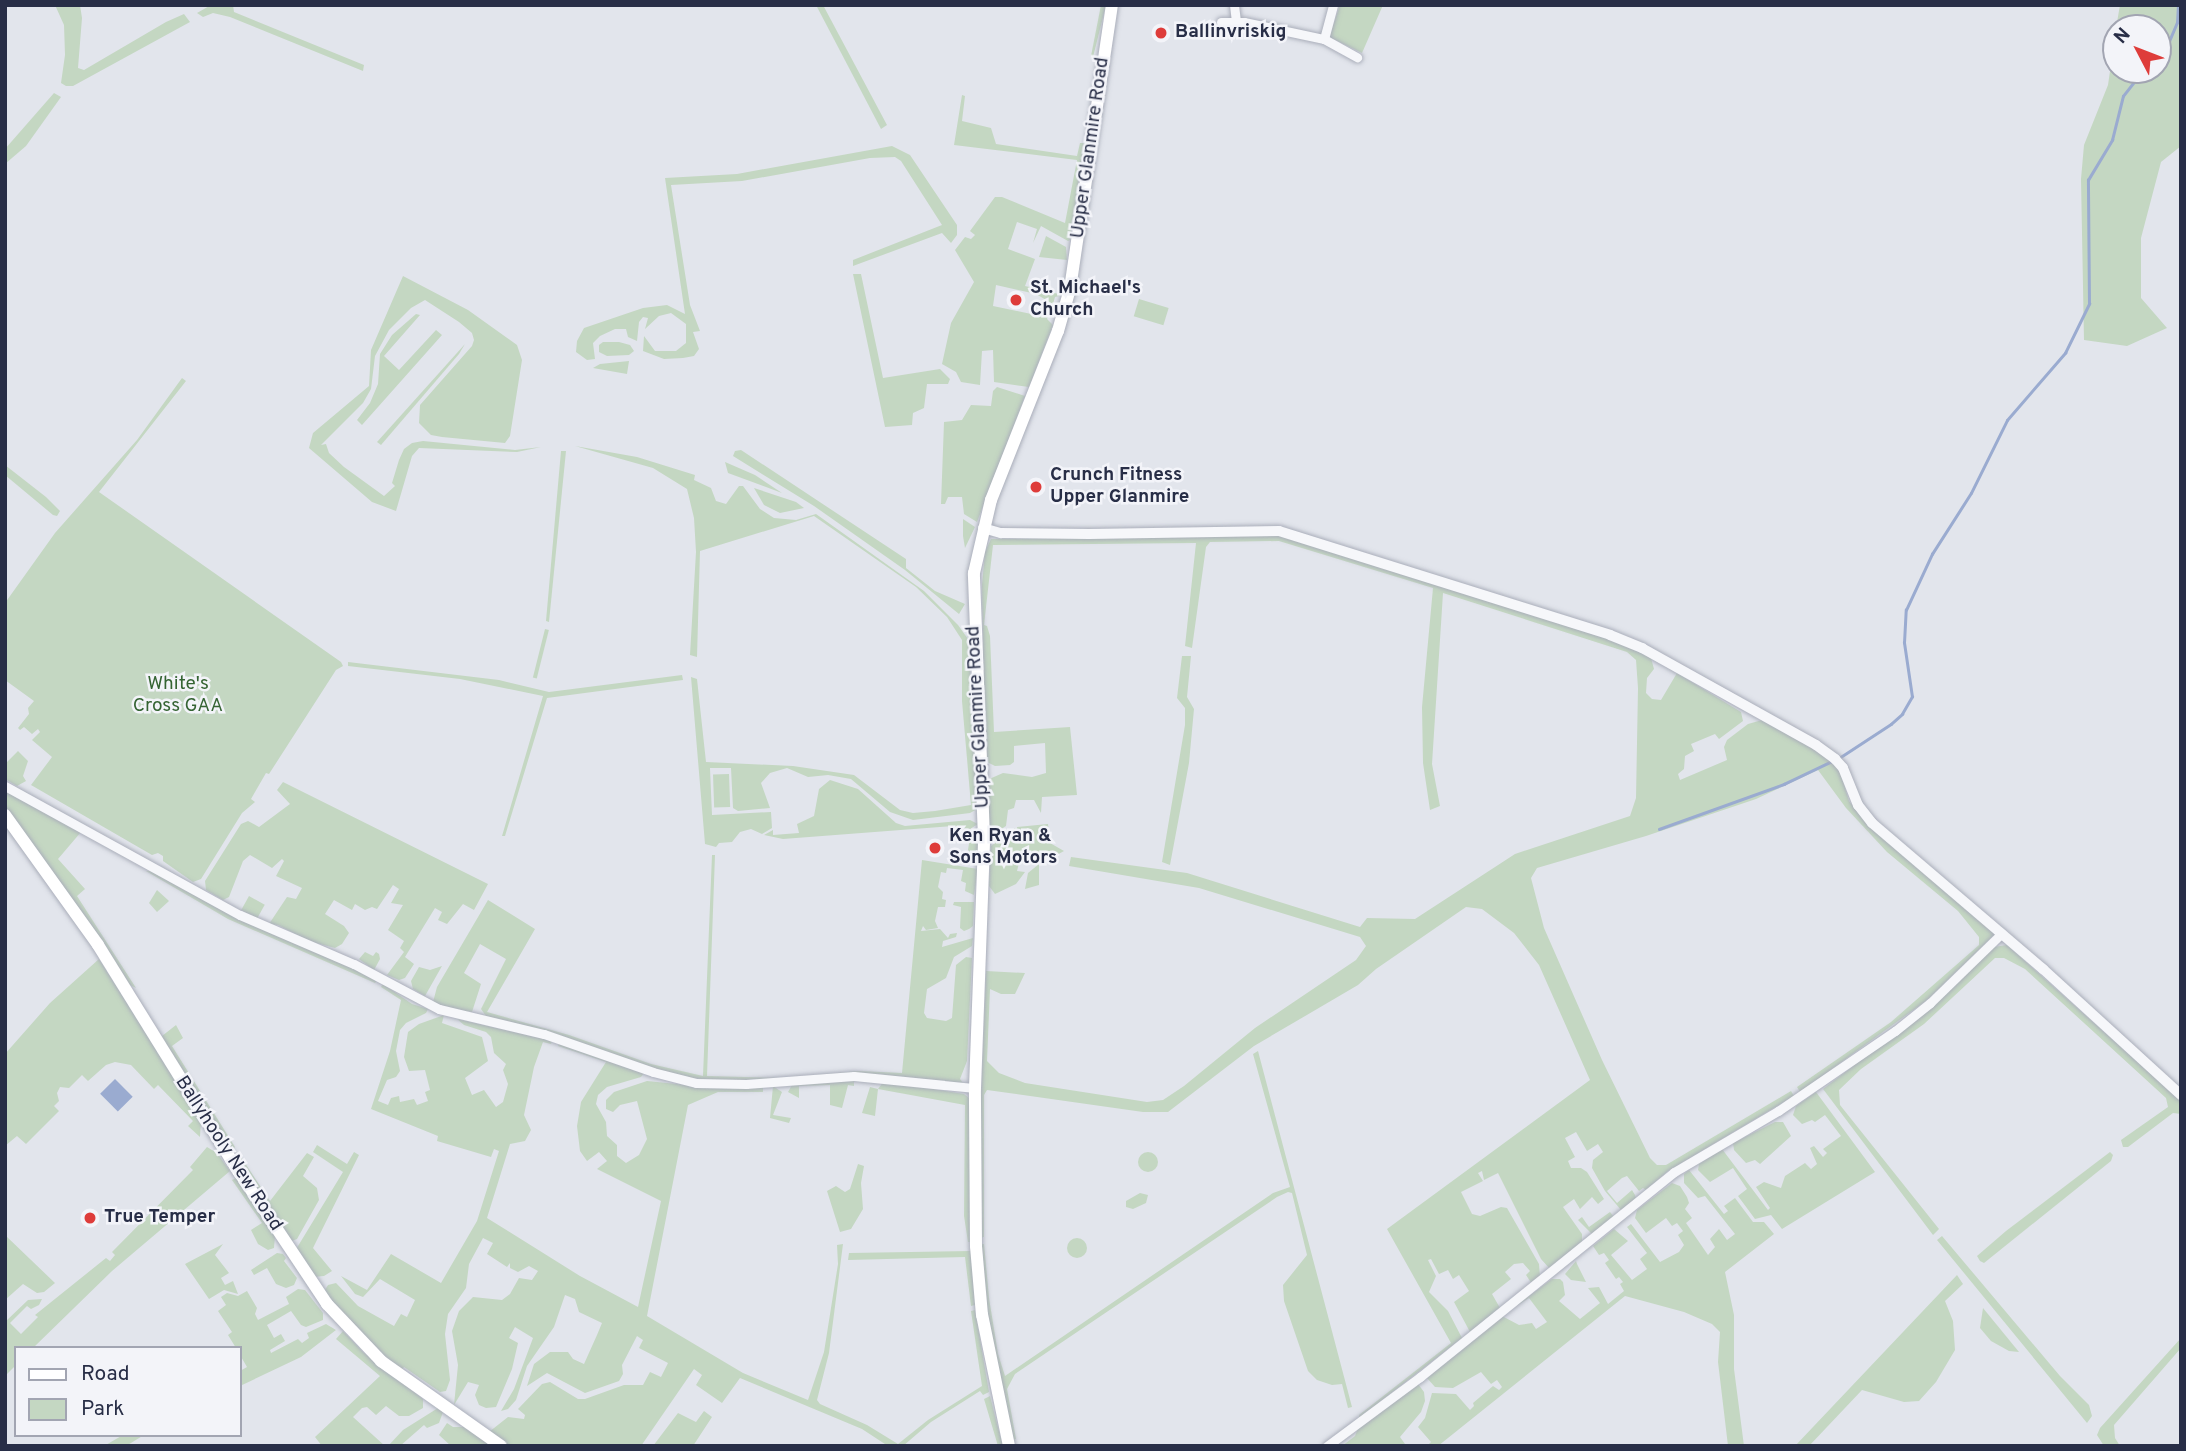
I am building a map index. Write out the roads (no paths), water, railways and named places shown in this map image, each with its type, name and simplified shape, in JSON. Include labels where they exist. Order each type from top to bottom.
[{"type":"main road","name":"Upper Glanmire Road","points":[[1009,1446],[980,1294],[976,1246],[975,1088],[984,831],[974,586],[983,528],[1058,331],[1070,289],[1112,5]]},
{"type":"main road","name":"Ballyhooly New Road","points":[[5,815],[98,945],[195,1103],[327,1304],[381,1360],[501,1446]]},
{"type":"street","points":[[1234,5],[1236,20]]},
{"type":"street","points":[[1324,39],[1333,5]]},
{"type":"street","points":[[1221,22],[1236,20],[1324,39],[1357,57]]},
{"type":"street","points":[[983,528],[1001,533],[1089,534],[1279,531],[1622,640],[1826,752],[1843,768],[1854,797],[1872,823],[2002,933],[2181,1095]]},
{"type":"street","points":[[5,786],[233,911],[354,964],[439,1009],[544,1034],[653,1072],[696,1083],[746,1084],[854,1076],[975,1088]]},
{"type":"street","points":[[1328,1446],[1420,1377],[1674,1172],[1778,1111],[1895,1031],[1930,1003],[2002,933]]},
{"type":"water","points":[[115,1079],[133,1097],[118,1112],[100,1094]]},
{"type":"waterway","points":[[2172,35],[2177,23],[2178,5]]},
{"type":"waterway","points":[[1839,758],[1891,724],[1902,714],[1912,697],[1904,643],[1906,610],[1932,554],[1971,493],[2007,420],[2065,353],[2089,304],[2088,180],[2112,140],[2123,96],[2132,84]]},
{"type":"waterway","points":[[1659,829],[1784,784],[1832,761]]},
{"type":"place","name":"Ballinvriskig","points":[[1161,33]]},
{"type":"place","name":"St. Michael's Church","points":[[1016,300]]},
{"type":"place","name":"Crunch Fitness Upper Glanmire","points":[[1036,487]]},
{"type":"place","name":"Ken Ryan & Sons Motors","points":[[935,848]]},
{"type":"place","name":"True Temper","points":[[90,1218]]},
{"type":"park label","name":"White's Cross GAA","points":[[178,696]]}]
